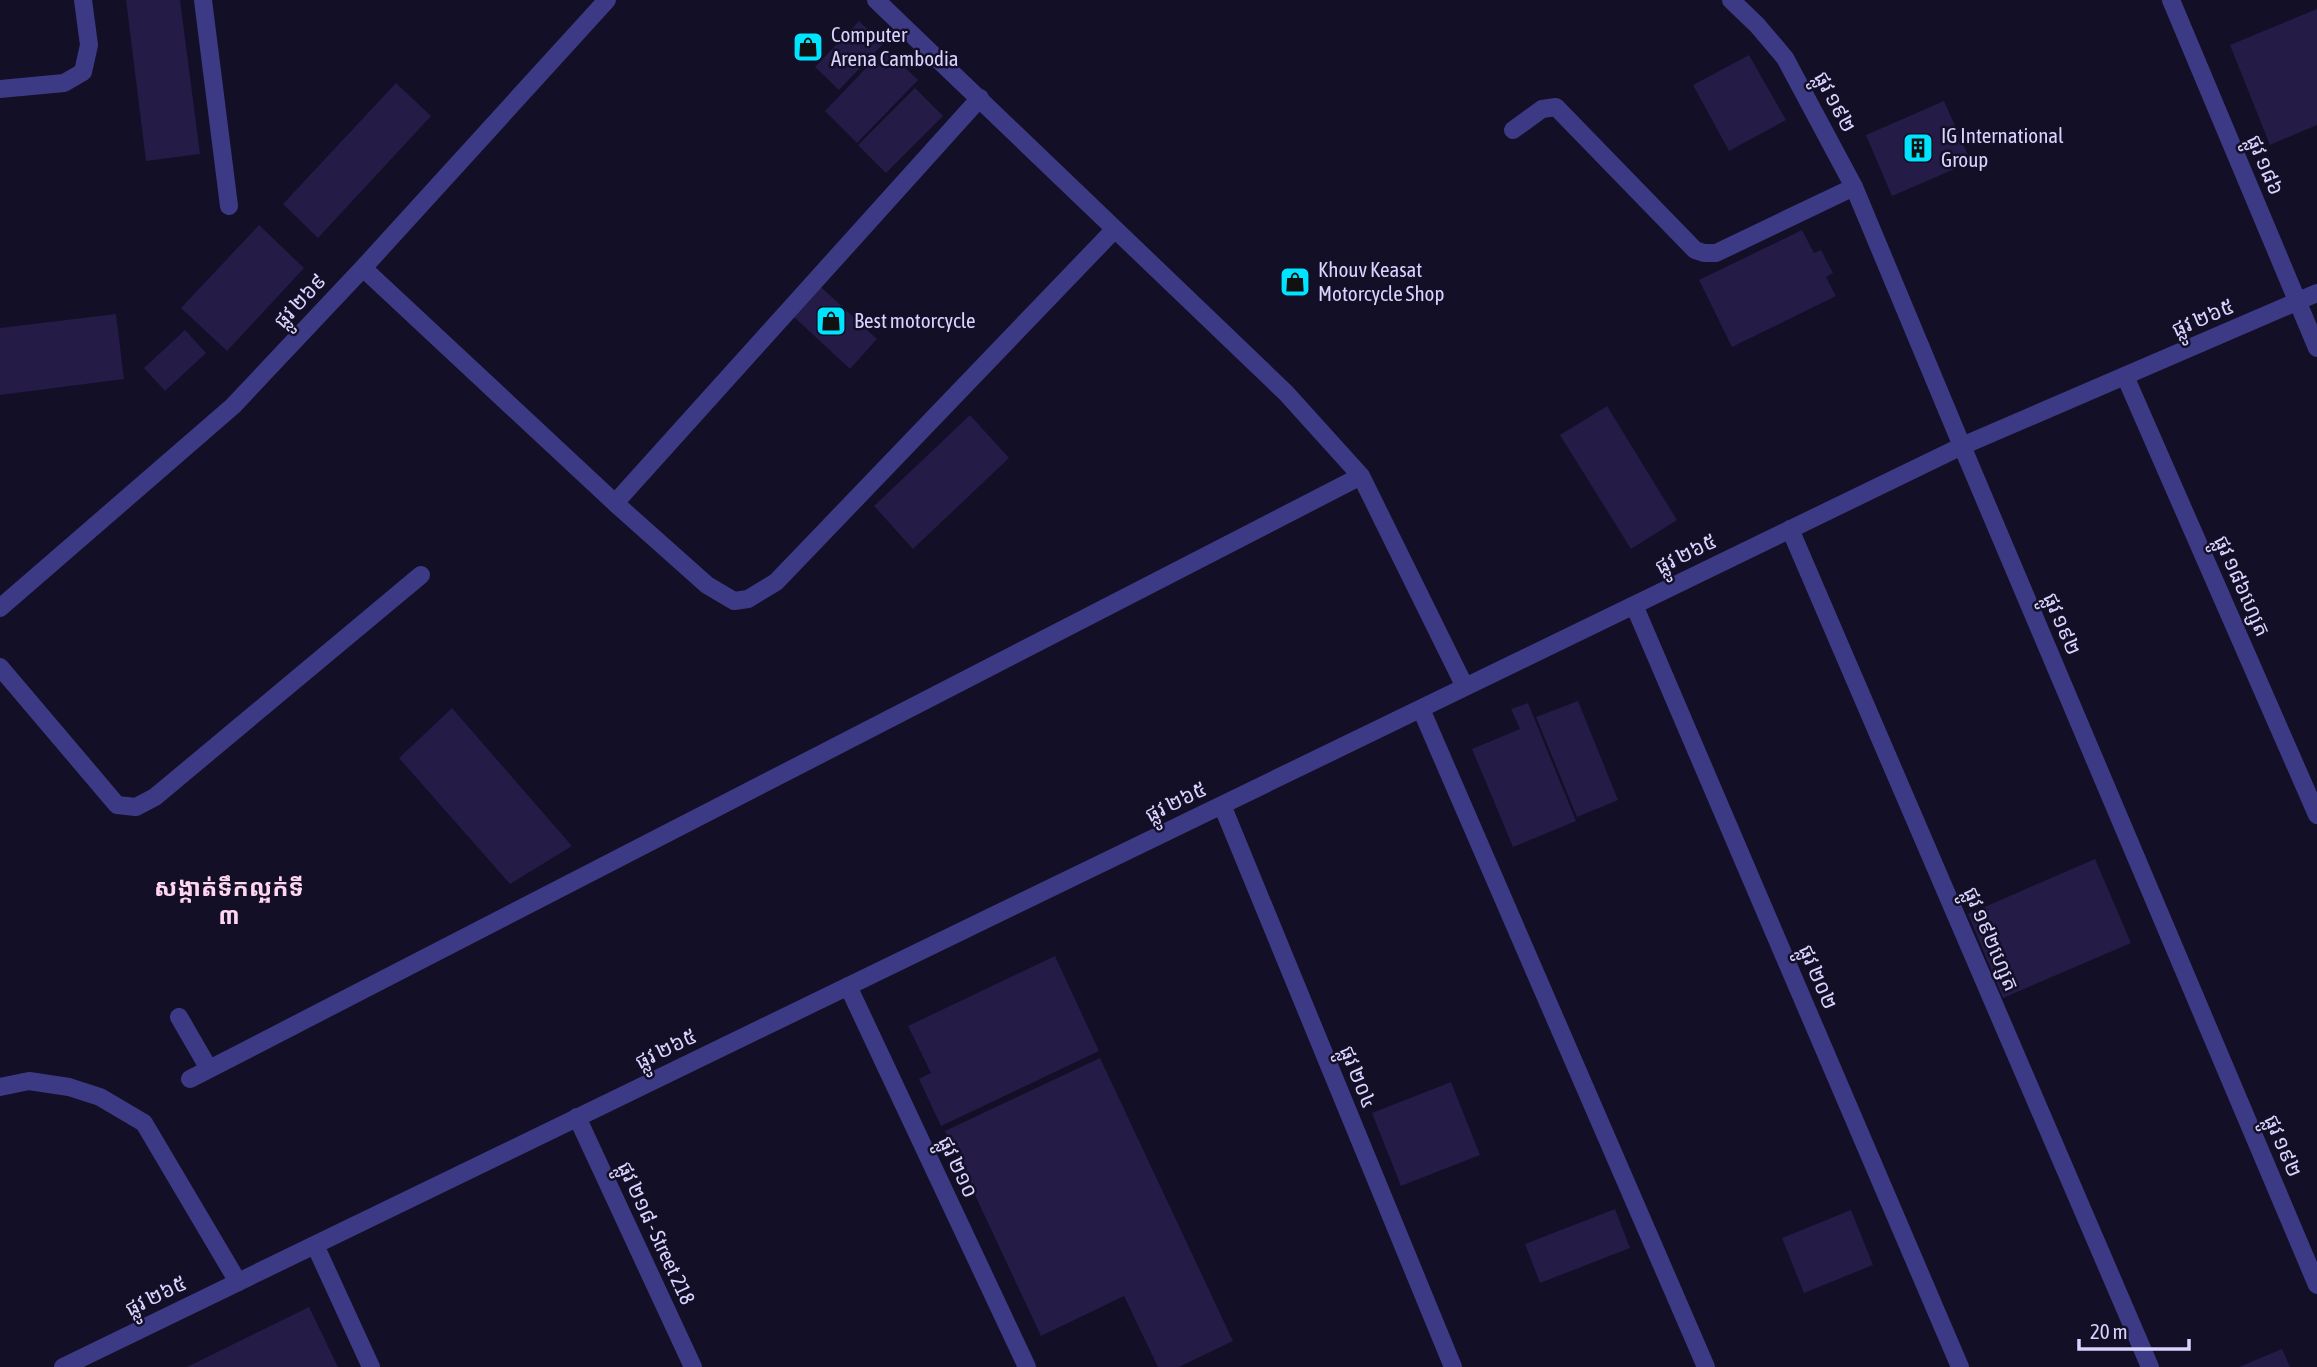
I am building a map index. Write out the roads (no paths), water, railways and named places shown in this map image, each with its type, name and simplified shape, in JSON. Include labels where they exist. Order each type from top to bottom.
[{"type":"street","points":[[0,89],[64,83],[83,72],[89,45],[83,0]]},
{"type":"street","points":[[203,0],[229,206]]},
{"type":"street","name":"ផ្លូវ ២៦៩","points":[[0,608],[233,405],[363,268],[607,0]]},
{"type":"street","points":[[876,0],[1286,393],[1361,476],[1465,687]]},
{"type":"street","name":"ផ្លូវ ១៩២","points":[[1731,0],[1785,58],[1854,187],[2317,1285]]},
{"type":"street","name":"ផ្លូវ ១៨៦","points":[[2171,0],[2317,348]]},
{"type":"street","points":[[615,503],[979,98]]},
{"type":"street","points":[[1513,130],[1542,109],[1556,107],[1695,250],[1704,253],[1716,253],[1854,187]]},
{"type":"street","points":[[363,268],[615,503],[707,585],[734,601],[748,599],[776,582],[1115,229]]},
{"type":"street","name":"ផ្លូវ ២៦៥","points":[[64,1367],[1962,446],[2317,293]]},
{"type":"street","name":"ផ្លូវ ១៨៦ហ្សេត","points":[[2125,376],[2317,815]]},
{"type":"street","points":[[190,1079],[1361,476]]},
{"type":"street","name":"ផ្លូវ ១៩២ហ្សេត","points":[[1790,529],[2150,1367]]},
{"type":"street","points":[[0,667],[117,805],[136,807],[155,797],[421,575]]},
{"type":"street","name":"ផ្លូវ ២០២","points":[[1634,605],[1960,1367]]},
{"type":"street","points":[[1421,709],[1706,1367]]},
{"type":"street","name":"ផ្លូវ ២០៤","points":[[1222,805],[1453,1367]]},
{"type":"street","name":"ផ្លូវ ២១០","points":[[848,986],[1027,1367]]},
{"type":"street","points":[[179,1017],[209,1069]]},
{"type":"street","points":[[0,1087],[29,1081],[69,1087],[100,1097],[144,1124],[238,1282]]},
{"type":"street","name":"ផ្លូវ ២១៨ - Street 218","points":[[577,1117],[693,1367]]},
{"type":"street","points":[[314,1245],[372,1367]]},
{"type":"place","name":"Computer Arena Cambodia","points":[[808,47]]},
{"type":"place","name":"IG International Group","points":[[1918,148]]},
{"type":"place","name":"Khouv Keasat Motorcycle Shop","points":[[1295,282]]},
{"type":"place","name":"Best motorcycle","points":[[831,321]]},
{"type":"district","name":"សង្កាត់ទឹកល្អក់ទី ៣","points":[[229,902]]}]
